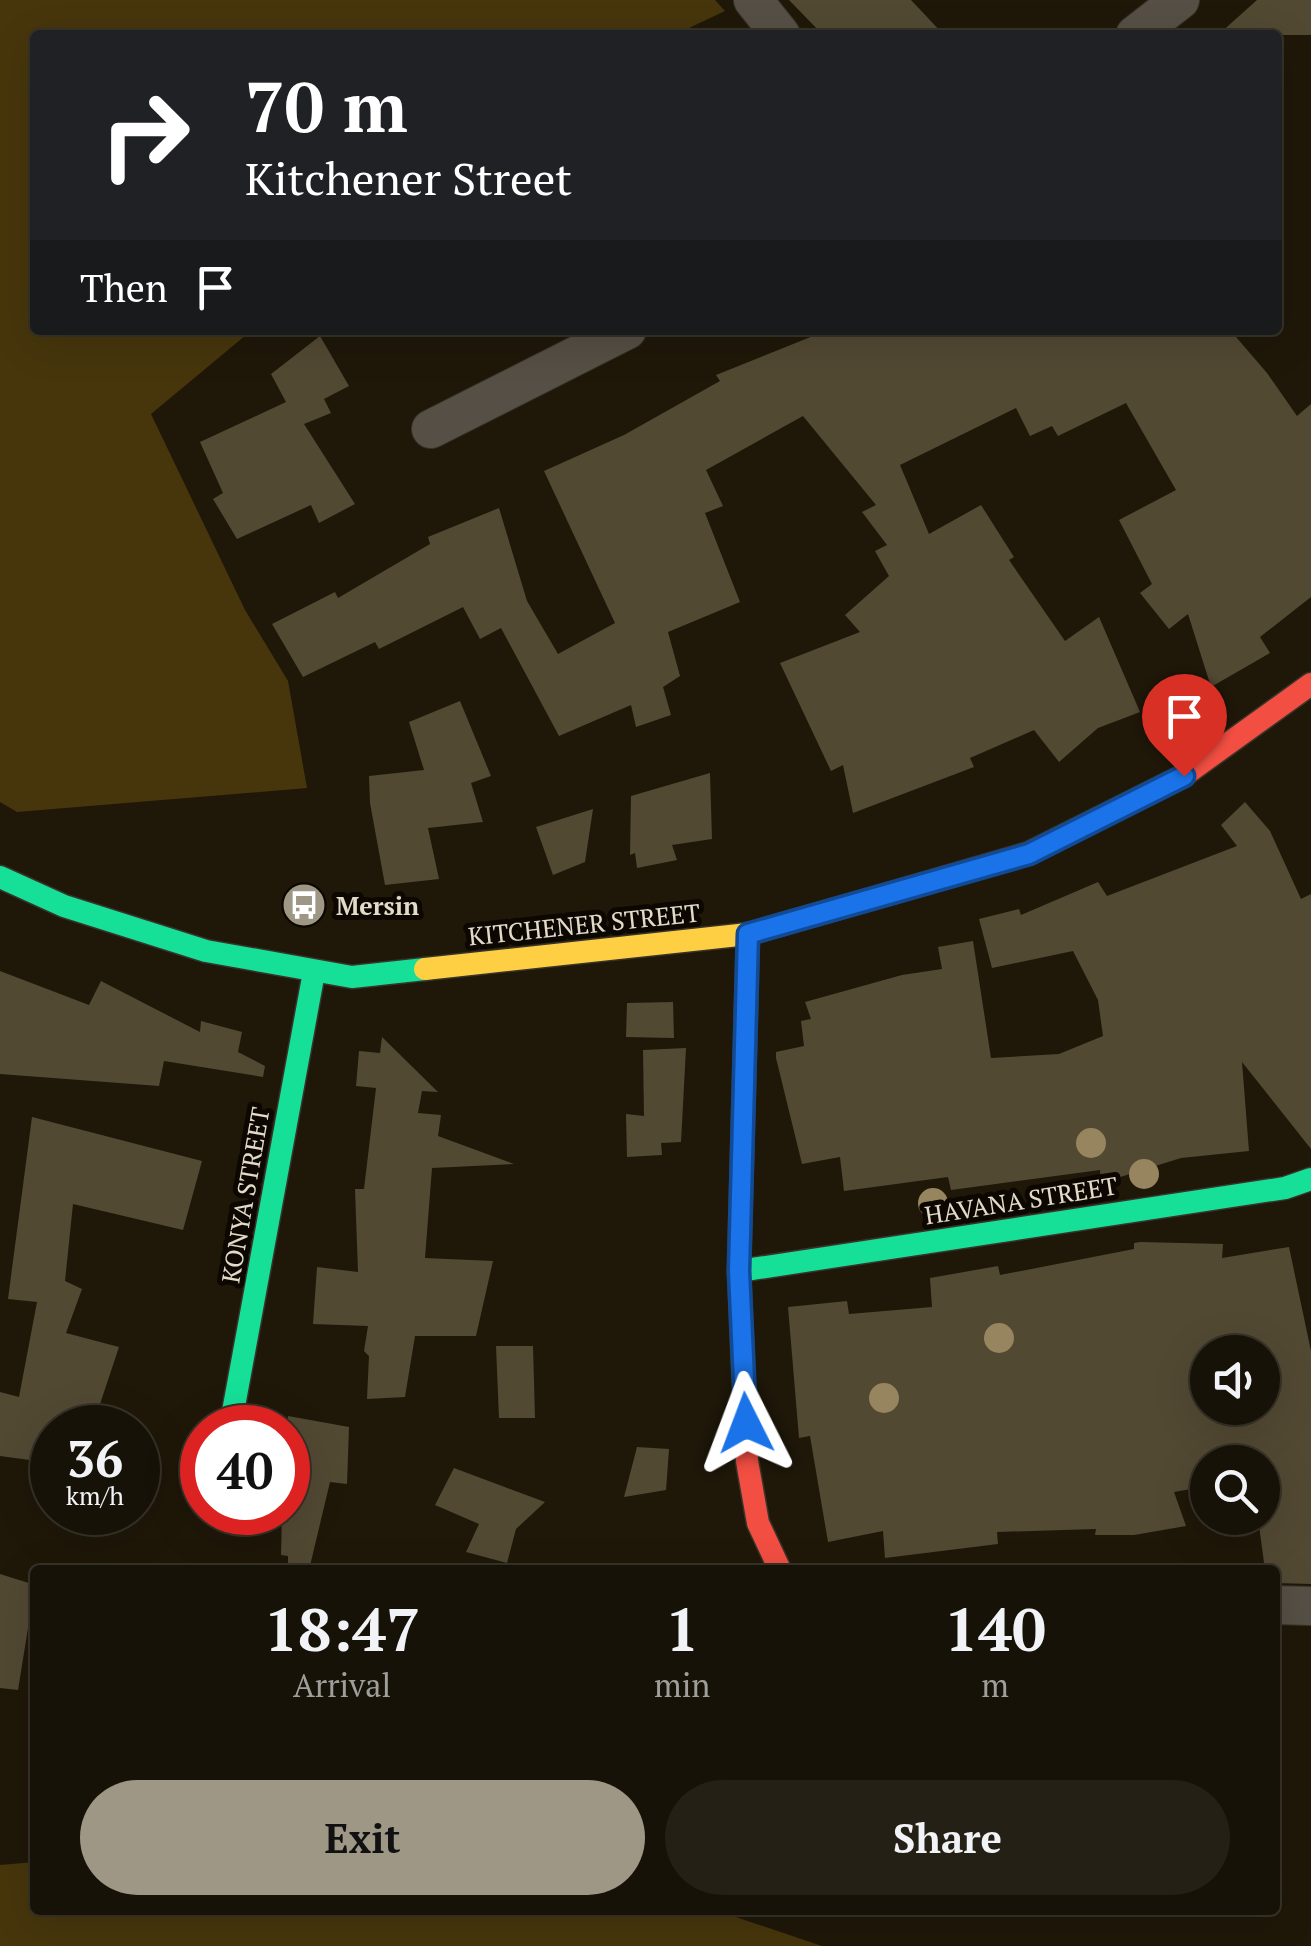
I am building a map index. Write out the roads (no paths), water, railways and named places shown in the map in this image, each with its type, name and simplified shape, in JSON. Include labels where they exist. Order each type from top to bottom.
[{"type":"street","points":[[753,0],[778,30]]},
{"type":"street","points":[[1141,30],[1180,0]]},
{"type":"street","points":[[431,429],[617,335]]},
{"type":"street","name":"KITCHENER STREET","points":[[0,877],[64,906],[206,951],[352,977],[748,934],[1029,854],[1184,776],[1311,684]]},
{"type":"street","points":[[748,934],[739,1271],[748,1461],[758,1523],[778,1565]]},
{"type":"street","name":"KONYA STREET","points":[[234,1405],[314,972]]},
{"type":"street","name":"HAVANA STREET","points":[[739,1271],[1284,1188],[1311,1180]]},
{"type":"street","points":[[1280,1604],[1311,1606]]},
{"type":"place","name":"Mersin","points":[[304,905]]}]
